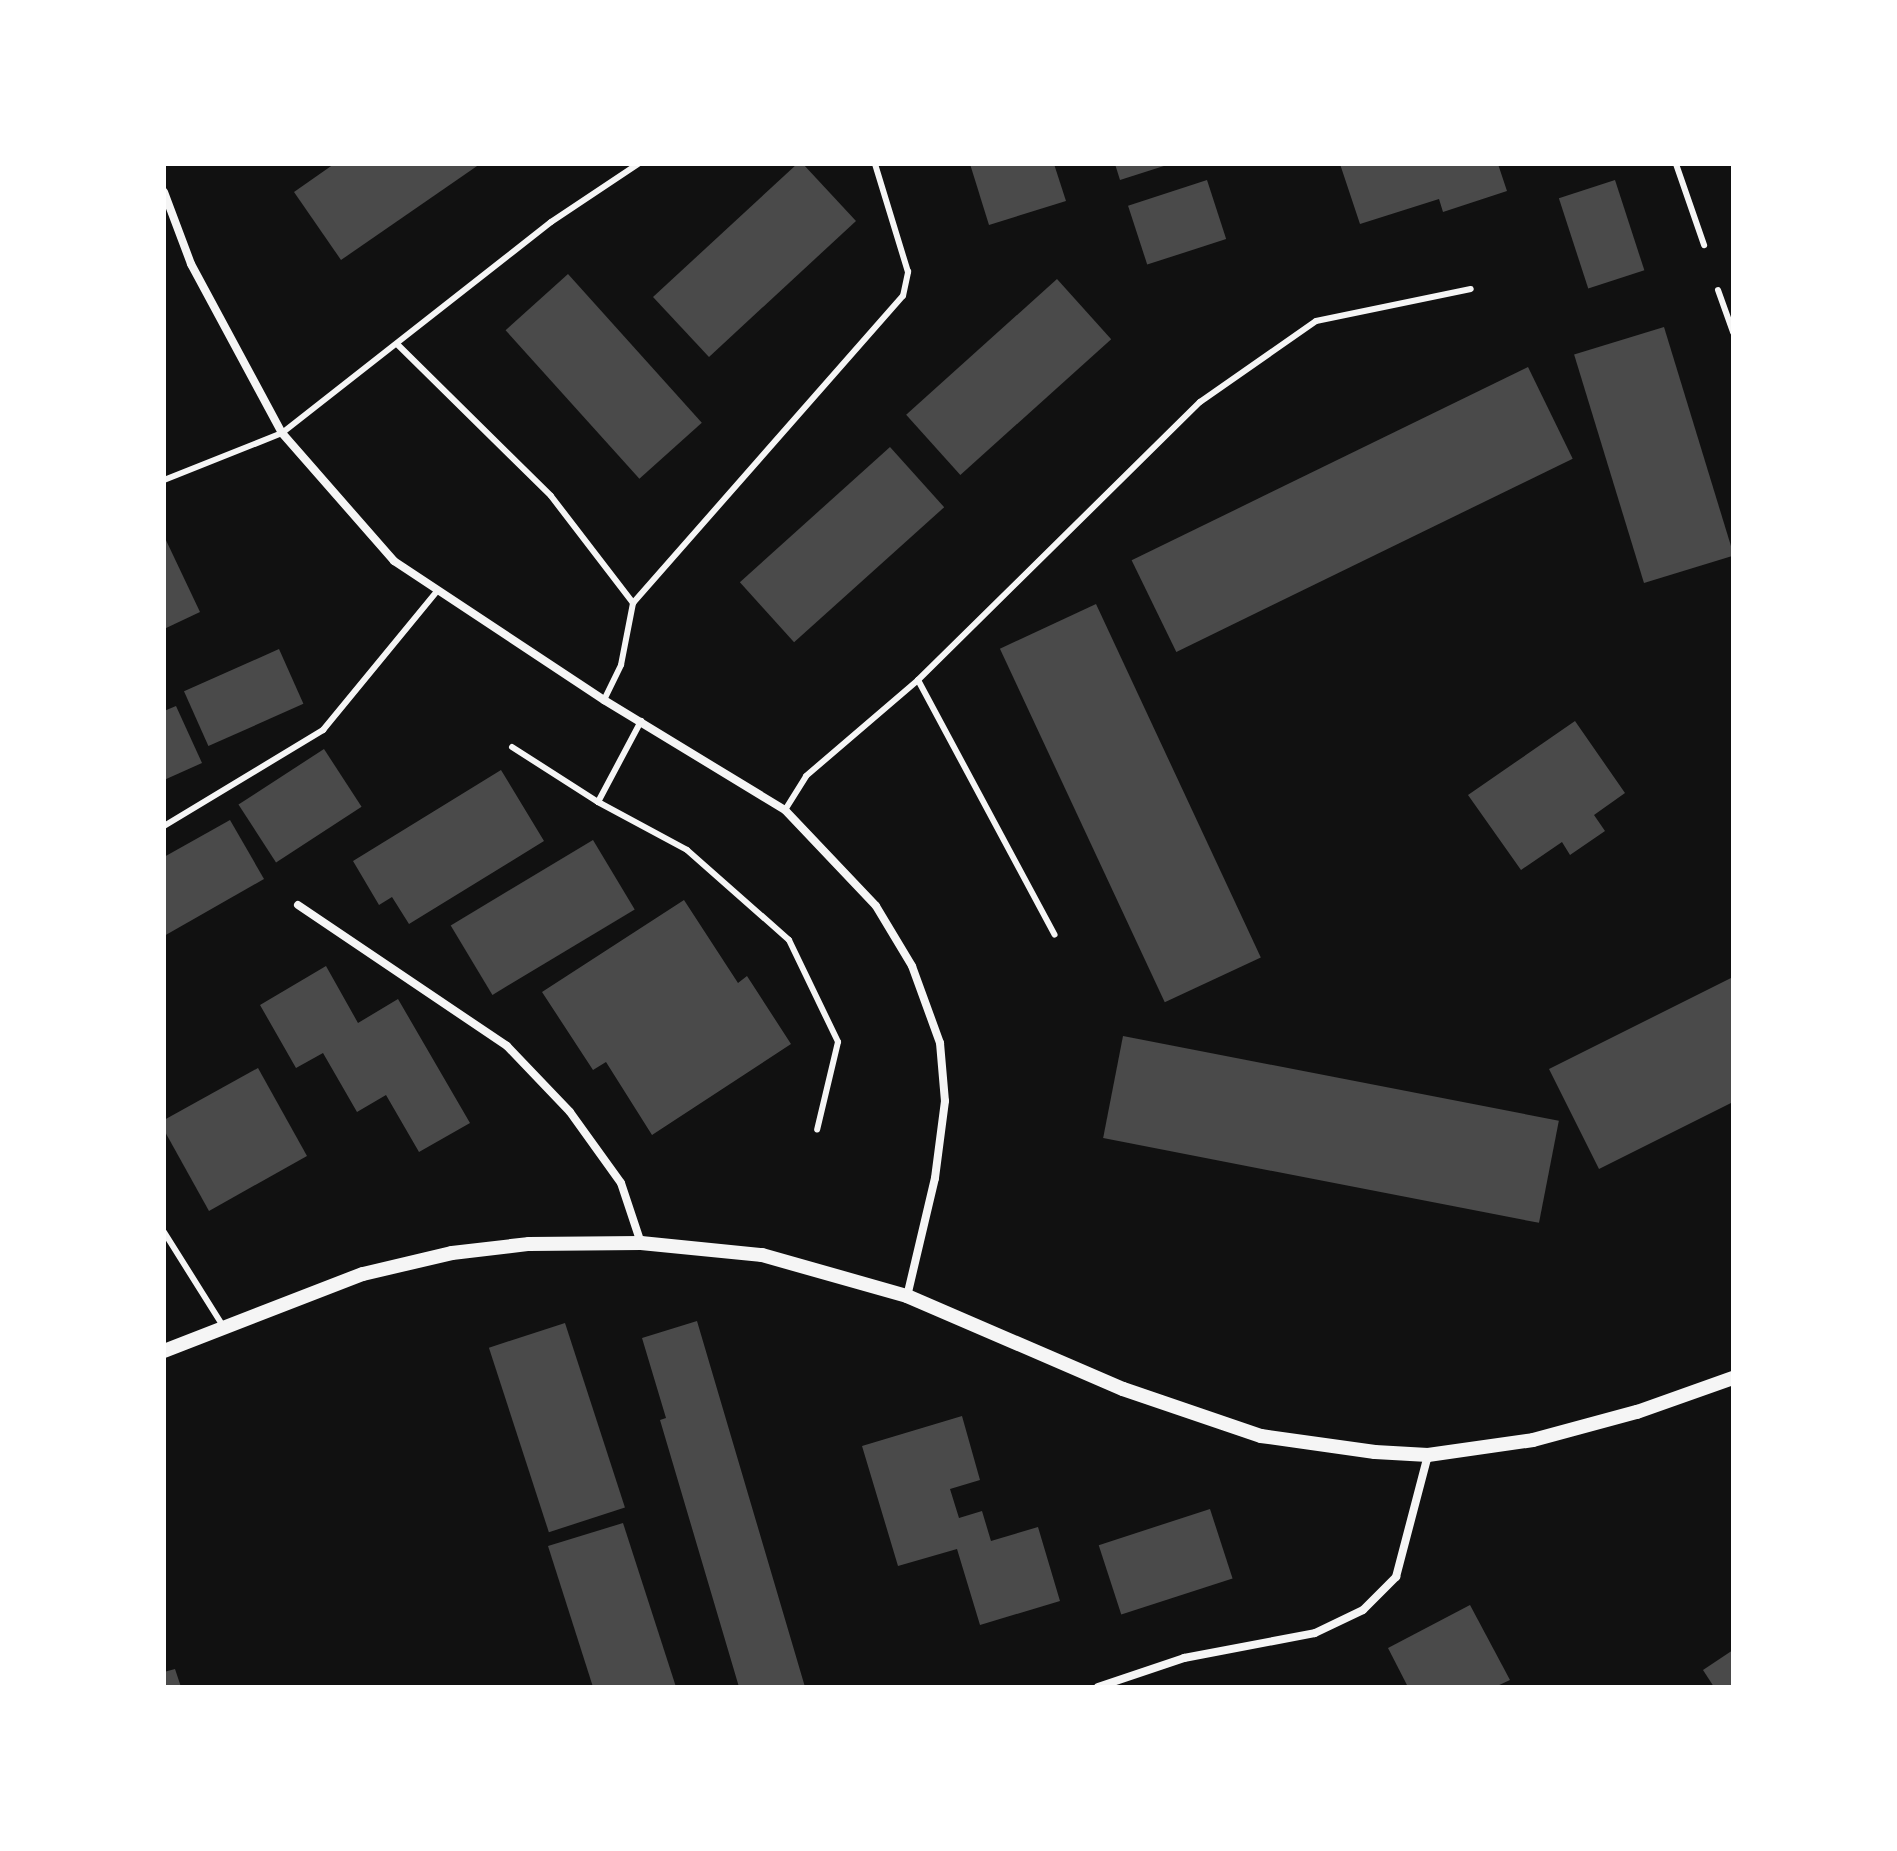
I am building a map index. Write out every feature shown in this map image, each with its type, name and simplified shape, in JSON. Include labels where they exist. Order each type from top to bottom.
[{"type":"street","points":[[164,192],[191,264],[282,433],[394,561],[604,700],[785,810],[876,906],[912,966],[940,1043],[945,1101],[935,1178],[907,1296]]},
{"type":"street","points":[[298,905],[507,1046],[570,1112],[621,1183],[641,1243]]},
{"type":"street","points":[[164,1351],[363,1274],[452,1253],[529,1244],[641,1243],[762,1255],[907,1296],[1123,1389],[1261,1436],[1375,1452],[1428,1455],[1533,1440],[1637,1412],[1733,1378]]},
{"type":"street","points":[[1098,1687],[1184,1658],[1315,1633],[1363,1610],[1396,1577],[1428,1455]]},
{"type":"lane","points":[[164,480],[282,433],[551,222],[638,164]]},
{"type":"lane","points":[[604,700],[621,665],[633,603],[903,296],[908,272],[875,164]]},
{"type":"lane","points":[[1676,164],[1704,245]]},
{"type":"lane","points":[[785,810],[806,776],[918,680],[1200,402],[1316,321],[1471,289]]},
{"type":"lane","points":[[1718,290],[1733,332]]},
{"type":"lane","points":[[397,344],[551,496],[633,603]]},
{"type":"lane","points":[[164,826],[323,730],[438,590]]},
{"type":"lane","points":[[918,680],[1055,935]]},
{"type":"lane","points":[[598,802],[641,721]]},
{"type":"lane","points":[[512,747],[598,802],[687,850],[789,940],[838,1042],[817,1130]]},
{"type":"lane","points":[[164,1232],[223,1326]]},
{"type":"building","points":[[334,164],[480,164],[341,260],[294,192]]},
{"type":"building","points":[[797,164],[803,164],[856,221],[709,357],[653,297]]},
{"type":"building","points":[[970,164],[1054,164],[1066,201],[989,225]]},
{"type":"building","points":[[1115,164],[1166,164],[1167,165],[1120,180]]},
{"type":"building","points":[[1340,164],[1498,164],[1507,191],[1443,212],[1439,199],[1360,224]]},
{"type":"building","points":[[1207,180],[1226,239],[1147,265],[1128,206]]},
{"type":"building","points":[[1615,180],[1644,270],[1588,289],[1559,198]]},
{"type":"building","points":[[568,274],[702,423],[639,479],[506,330]]},
{"type":"building","points":[[1057,279],[1111,339],[960,475],[906,415]]},
{"type":"building","points":[[1664,327],[1733,556],[1644,583],[1574,354]]},
{"type":"building","points":[[1528,367],[1573,459],[1176,652],[1132,560]]},
{"type":"building","points":[[890,447],[944,507],[794,642],[740,582]]},
{"type":"building","points":[[164,536],[200,612],[164,629]]},
{"type":"building","points":[[1096,604],[1261,957],[1165,1002],[1000,649]]},
{"type":"building","points":[[279,649],[303,704],[208,746],[184,691]]},
{"type":"building","points":[[176,706],[202,763],[164,780],[164,711]]},
{"type":"building","points":[[1575,721],[1625,793],[1594,815],[1605,831],[1570,855],[1562,842],[1521,870],[1468,795]]},
{"type":"building","points":[[324,749],[362,807],[276,862],[238,805]]},
{"type":"building","points":[[501,770],[544,841],[409,924],[392,897],[379,905],[353,861]]},
{"type":"building","points":[[230,820],[264,879],[164,936],[164,857]]},
{"type":"building","points":[[593,840],[635,909],[492,995],[451,925]]},
{"type":"building","points":[[684,900],[738,983],[747,976],[791,1044],[652,1135],[606,1062],[593,1070],[542,992]]},
{"type":"building","points":[[326,966],[358,1023],[398,999],[470,1123],[419,1152],[386,1095],[357,1112],[323,1053],[296,1068],[260,1005]]},
{"type":"building","points":[[1733,977],[1733,1102],[1599,1169],[1549,1069]]},
{"type":"building","points":[[1123,1036],[1559,1121],[1539,1223],[1103,1138]]},
{"type":"building","points":[[258,1068],[307,1156],[209,1211],[164,1130],[164,1120]]},
{"type":"building","points":[[697,1321],[805,1687],[739,1687],[660,1420],[666,1418],[642,1338]]},
{"type":"building","points":[[565,1323],[625,1508],[549,1532],[489,1348]]},
{"type":"building","points":[[962,1416],[980,1480],[950,1489],[959,1518],[982,1511],[991,1541],[1038,1527],[1060,1601],[980,1625],[957,1549],[898,1566],[862,1446]]},
{"type":"building","points":[[1210,1509],[1233,1578],[1121,1615],[1099,1545]]},
{"type":"building","points":[[623,1523],[676,1687],[593,1687],[548,1546]]},
{"type":"building","points":[[1470,1605],[1510,1680],[1495,1687],[1408,1687],[1388,1648]]},
{"type":"building","points":[[1733,1650],[1733,1687],[1714,1687],[1703,1670]]},
{"type":"building","points":[[175,1669],[181,1687],[164,1687],[164,1672]]}]
